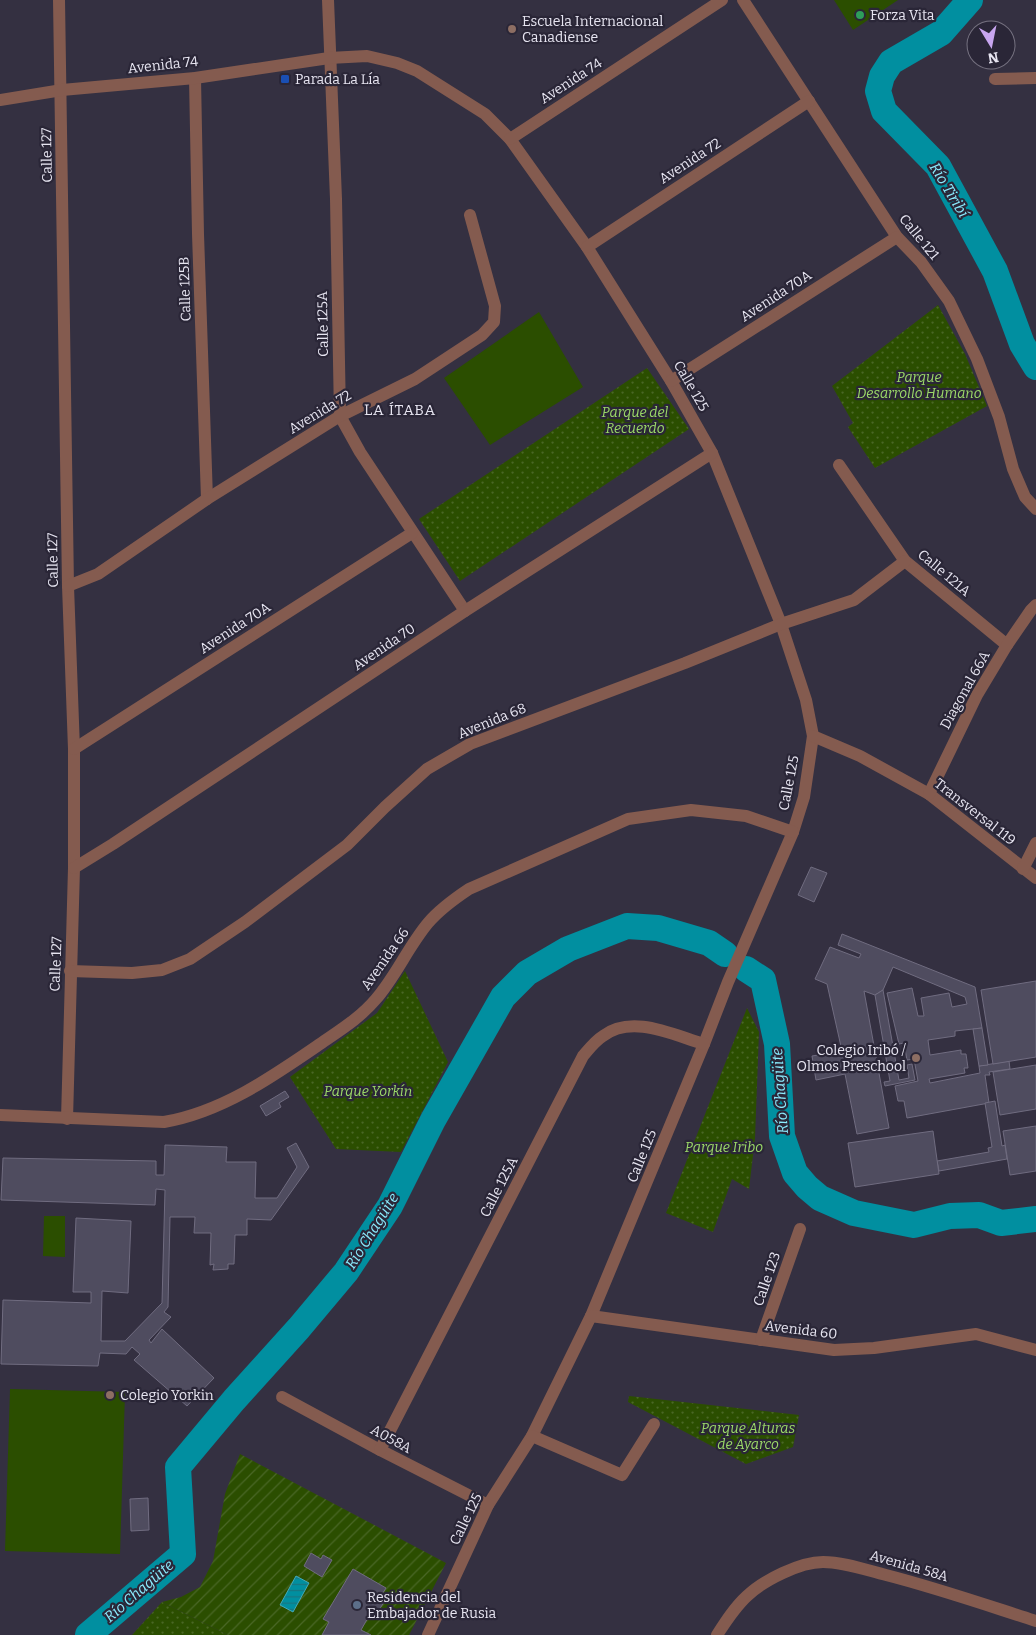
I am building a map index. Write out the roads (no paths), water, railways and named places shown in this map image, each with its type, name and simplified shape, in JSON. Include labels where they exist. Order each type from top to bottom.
[{"type":"street","name":"Calle 127","points":[[59,0],[62,90],[68,586],[74,749],[74,868],[67,1119]]},
{"type":"street","name":"Calle 125A","points":[[328,0],[336,199],[340,416],[360,452],[465,611]]},
{"type":"street","name":"Avenida 74","points":[[510,139],[722,0]]},
{"type":"street","name":"Calle 121","points":[[743,0],[897,237],[921,262],[949,301],[977,359],[999,417],[1013,469],[1025,497],[1036,508]]},
{"type":"street","name":"Calle 125","points":[[329,58],[373,57],[417,71],[485,114],[510,139],[587,247],[671,381],[712,453],[780,624],[806,700],[813,736],[804,797],[793,832],[728,982],[591,1316],[532,1436],[488,1505],[428,1635]]},
{"type":"street","name":"Avenida 74","points":[[0,100],[62,90],[195,78],[329,58]]},
{"type":"street","name":"Calle 125B","points":[[195,78],[207,499]]},
{"type":"street","points":[[995,79],[1036,78]]},
{"type":"street","name":"Avenida 72","points":[[587,247],[809,101]]},
{"type":"street","name":"Avenida 72","points":[[68,586],[98,574],[207,499],[340,416],[416,379],[482,335],[494,322],[495,306],[470,215]]},
{"type":"street","name":"Avenida 70A","points":[[671,381],[897,237]]},
{"type":"street","name":"Avenida 70","points":[[74,868],[465,611],[712,453]]},
{"type":"street","name":"Calle 121A","points":[[839,465],[905,561],[1007,645]]},
{"type":"street","name":"Avenida 70A","points":[[74,749],[412,533]]},
{"type":"street","name":"Avenida 68","points":[[70,971],[132,972],[162,970],[190,959],[245,922],[348,846],[385,807],[428,769],[470,744],[685,663],[780,624],[854,600],[905,561]]},
{"type":"street","name":"Diagonal 66A","points":[[929,794],[977,695],[1007,645],[1036,605]]},
{"type":"street","name":"Transversal 119","points":[[813,736],[860,756],[929,794],[1036,878]]},
{"type":"street","name":"Avenida 66","points":[[0,1115],[164,1122],[218,1106],[272,1076],[361,1016],[377,998],[428,923],[449,903],[468,889],[628,819],[691,810],[746,816],[793,832]]},
{"type":"street","points":[[1023,869],[1036,843]]},
{"type":"street","name":"Calle 125A","points":[[380,1450],[583,1056],[603,1036],[626,1026],[649,1028],[704,1044]]},
{"type":"street","name":"Calle 123","points":[[761,1340],[800,1228]]},
{"type":"street","name":"Avenida 60","points":[[591,1316],[834,1350],[874,1348],[976,1334],[1036,1350]]},
{"type":"street","name":"A058A","points":[[282,1397],[488,1505]]},
{"type":"street","points":[[532,1436],[622,1475],[654,1424]]},
{"type":"street","name":"Avenida 58A","points":[[717,1635],[728,1618],[748,1595],[773,1578],[799,1567],[822,1562],[853,1566],[919,1584],[1036,1621]]},
{"type":"water","points":[[296,1576],[309,1583],[293,1612],[280,1605]]},
{"type":"waterway","name":"Río Tiribí","points":[[970,0],[941,33],[891,62],[882,76],[878,91],[884,111],[938,166],[995,271],[1022,344],[1036,367]]},
{"type":"waterway","name":"Río Chagüite","points":[[88,1635],[183,1554],[178,1467],[346,1272],[390,1206],[433,1120],[503,997],[527,973],[568,949],[627,926],[658,928],[709,943],[725,954]]},
{"type":"waterway","name":"Río Chagüite","points":[[746,969],[763,980],[777,1044],[782,1136],[795,1173],[807,1187],[820,1198],[854,1213],[914,1225],[950,1216],[979,1215],[1001,1223],[1036,1219]]},
{"type":"place","name":"Forza Vita","points":[[860,15]]},
{"type":"place","name":"Escuela Internacional Canadiense","points":[[512,29]]},
{"type":"place","name":"Parada La Lía","points":[[285,79]]},
{"type":"place","name":"Colegio Iribó / Olmos Preschool","points":[[916,1058]]},
{"type":"place","name":"Colegio Yorkin","points":[[110,1395]]},
{"type":"place","name":"Residencia del Embajador de Rusia","points":[[357,1605]]},
{"type":"district","name":"LA ÍTABA","points":[[400,410]]},
{"type":"park label","name":"Parque Desarrollo Humano","points":[[919,386]]},
{"type":"park label","name":"Parque del Recuerdo","points":[[635,420]]},
{"type":"park label","name":"Parque Yorkín","points":[[368,1091]]},
{"type":"park label","name":"Parque Iribo","points":[[724,1147]]},
{"type":"park label","name":"Parque Alturas de Ayarco","points":[[748,1436]]}]
